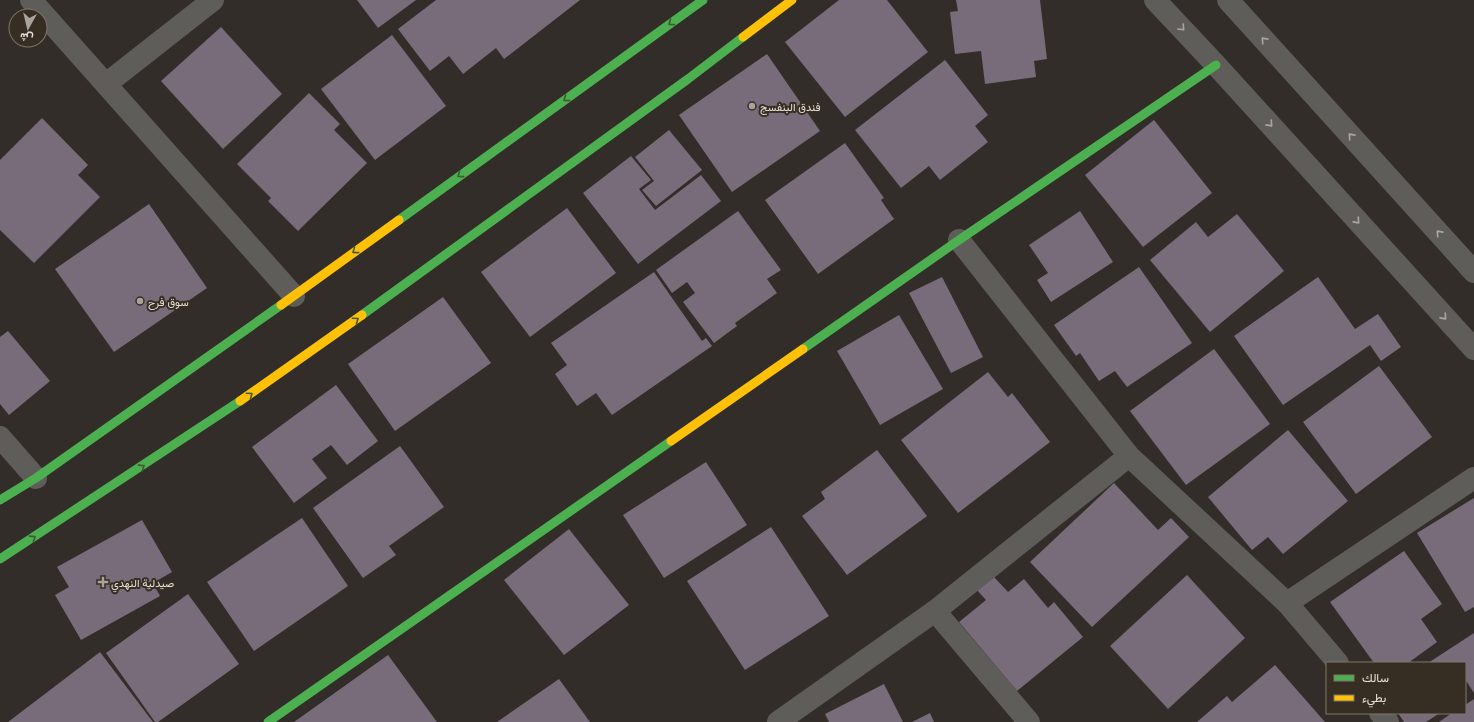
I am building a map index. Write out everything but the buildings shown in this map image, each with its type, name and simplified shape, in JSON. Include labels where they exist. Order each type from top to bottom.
[{"type":"main road","points":[[0,500],[36,478],[294,296],[703,0]]},
{"type":"main road","points":[[0,559],[224,412],[356,320],[688,79],[792,0]]},
{"type":"main road","points":[[268,722],[959,240],[1216,65]]},
{"type":"street","points":[[32,0],[294,296]]},
{"type":"street","points":[[106,84],[213,0]]},
{"type":"street","points":[[1155,0],[1474,349]]},
{"type":"street","points":[[1228,0],[1466,250],[1474,272]]},
{"type":"street","points":[[959,240],[1129,456],[1287,602],[1337,662]]},
{"type":"street","points":[[0,437],[36,478]]},
{"type":"street","points":[[778,722],[935,611],[1129,456]]},
{"type":"street","points":[[1287,602],[1474,478]]},
{"type":"street","points":[[935,611],[1029,722]]},
{"type":"street","points":[[1381,714],[1388,722]]},
{"type":"traffic: fast","points":[[399,220],[703,0]]},
{"type":"traffic: fast","points":[[362,315],[688,79],[743,37]]},
{"type":"traffic: fast","points":[[803,349],[959,240],[1216,65]]},
{"type":"traffic: fast","points":[[0,500],[36,478],[281,305]]},
{"type":"traffic: fast","points":[[0,559],[240,401]]},
{"type":"traffic: fast","points":[[268,722],[671,441]]},
{"type":"traffic: slow","points":[[743,37],[792,0]]},
{"type":"traffic: slow","points":[[281,305],[399,220]]},
{"type":"traffic: slow","points":[[240,401],[362,315]]},
{"type":"traffic: slow","points":[[671,441],[803,349]]},
{"type":"place","name":"فندق البنفسج","points":[[752,106]]},
{"type":"place","name":"سوق فرح","points":[[140,301]]},
{"type":"place","name":"صيدلية النهدي","points":[[103,582]]}]
